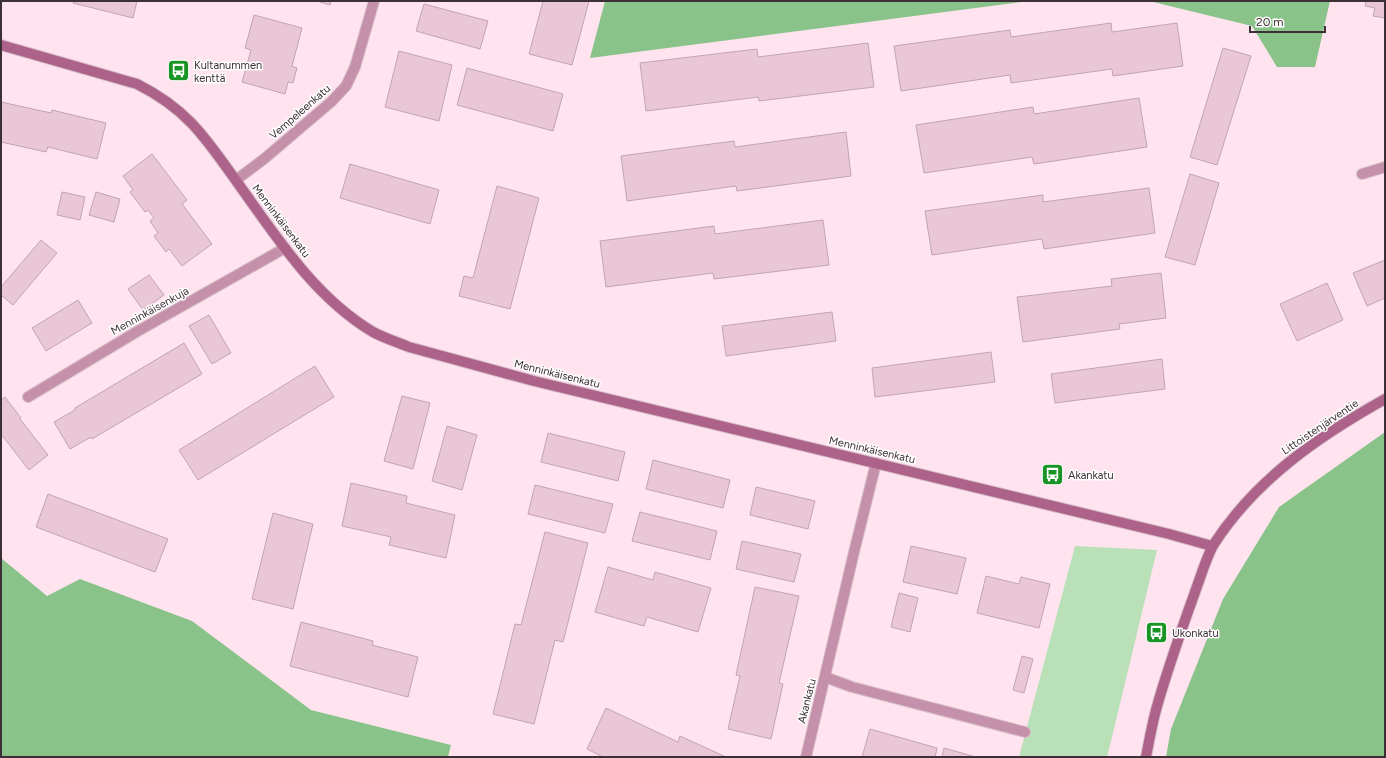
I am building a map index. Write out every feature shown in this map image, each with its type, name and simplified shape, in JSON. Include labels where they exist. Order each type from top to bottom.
[{"type":"street","name":"Vempeleenkatu","points":[[236,180],[264,159],[331,102],[346,86],[355,67],[374,1]]},
{"type":"street","name":"Menninkäisenkatu","points":[[1,45],[137,84],[152,91],[169,102],[196,126],[207,139],[285,248],[312,281],[340,308],[374,332],[409,347],[534,381],[1212,546]]},
{"type":"street","points":[[1362,174],[1385,167]]},
{"type":"street","name":"Menninkäisenkuja","points":[[28,397],[138,331],[285,248]]},
{"type":"street","name":"Littoistenjärventie","points":[[1146,757],[1156,710],[1182,627],[1212,546],[1240,509],[1256,491],[1279,470],[1331,431],[1385,399]]},
{"type":"street","name":"Akankatu","points":[[806,757],[876,463]]},
{"type":"street","points":[[825,677],[852,687],[1025,732]]},
{"type":"green space","points":[[605,1],[1030,1],[590,58]]},
{"type":"green space","points":[[1149,1],[1330,1],[1315,67],[1277,67],[1252,26]]},
{"type":"green space","points":[[1385,432],[1385,757],[1166,757],[1171,729],[1223,599],[1279,507]]},
{"type":"green space","points":[[1075,546],[1157,550],[1107,757],[1019,757]]},
{"type":"green space","points":[[1,558],[47,596],[80,579],[192,621],[311,710],[451,745],[448,757],[1,757]]},
{"type":"building","points":[[74,1],[137,1],[133,18],[73,3]]},
{"type":"building","points":[[317,1],[331,1],[330,5]]},
{"type":"building","points":[[543,1],[589,1],[572,65],[529,54]]},
{"type":"building","points":[[1366,1],[1385,1],[1385,18],[1373,16],[1375,8],[1365,6]]},
{"type":"building","points":[[424,4],[488,21],[480,49],[416,31]]},
{"type":"building","points":[[254,15],[302,28],[292,66],[297,68],[293,83],[288,82],[285,94],[242,82],[251,50],[245,48]]},
{"type":"building","points":[[1111,23],[1112,32],[1177,23],[1183,66],[1113,76],[1112,69],[1011,83],[1010,75],[901,91],[894,46],[1010,30],[1011,37]]},
{"type":"building","points":[[868,43],[874,87],[759,101],[758,97],[646,111],[640,63],[757,49],[758,57]]},
{"type":"building","points":[[1223,48],[1251,56],[1217,165],[1190,157]]},
{"type":"building","points":[[399,51],[452,65],[439,121],[385,107]]},
{"type":"building","points":[[467,68],[563,94],[553,131],[457,105]]},
{"type":"building","points":[[1139,98],[1147,147],[1034,164],[1032,157],[924,173],[916,125],[1033,107],[1034,114]]},
{"type":"building","points":[[1,102],[51,113],[52,110],[106,123],[97,159],[48,147],[46,152],[1,142]]},
{"type":"building","points":[[846,132],[851,176],[737,191],[736,186],[627,201],[621,156],[734,141],[735,147]]},
{"type":"building","points":[[152,154],[187,200],[182,204],[212,244],[182,266],[169,249],[166,252],[154,236],[158,233],[150,221],[154,218],[148,210],[145,212],[130,192],[133,190],[123,176]]},
{"type":"building","points":[[350,164],[439,190],[430,224],[340,198]]},
{"type":"building","points":[[1190,174],[1219,183],[1195,265],[1165,257]]},
{"type":"building","points":[[497,186],[539,198],[510,309],[459,296],[464,276],[473,278]]},
{"type":"building","points":[[1149,188],[1155,233],[1044,249],[1042,239],[932,255],[925,211],[1043,195],[1043,202]]},
{"type":"building","points":[[62,192],[85,197],[80,220],[57,215]]},
{"type":"building","points":[[96,192],[120,199],[114,222],[89,215]]},
{"type":"building","points":[[823,220],[829,265],[714,279],[713,273],[606,287],[600,241],[714,226],[715,234]]},
{"type":"building","points":[[41,240],[57,253],[13,305],[1,295],[1,287]]},
{"type":"building","points":[[1385,260],[1385,298],[1367,306],[1353,273]]},
{"type":"building","points":[[1161,273],[1166,318],[1119,324],[1120,329],[1023,342],[1017,297],[1112,286],[1111,279]]},
{"type":"building","points":[[149,275],[164,295],[143,310],[128,289]]},
{"type":"building","points":[[1327,283],[1343,320],[1297,341],[1280,304]]},
{"type":"building","points":[[78,300],[92,323],[46,351],[32,328]]},
{"type":"building","points":[[832,312],[836,341],[726,356],[722,326]]},
{"type":"building","points":[[209,315],[231,353],[212,364],[189,326]]},
{"type":"building","points":[[184,343],[202,374],[92,439],[91,437],[70,449],[54,422]]},
{"type":"building","points":[[991,352],[995,382],[875,397],[872,368]]},
{"type":"building","points":[[1162,359],[1165,389],[1055,403],[1051,374]]},
{"type":"building","points":[[315,366],[334,397],[198,480],[179,450]]},
{"type":"building","points":[[402,396],[430,403],[413,469],[384,461]]},
{"type":"building","points":[[5,397],[48,455],[29,470],[1,434],[1,400]]},
{"type":"building","points":[[447,426],[477,435],[462,490],[432,481]]},
{"type":"building","points":[[548,433],[625,452],[618,481],[541,462]]},
{"type":"building","points":[[653,460],[730,480],[723,508],[646,489]]},
{"type":"building","points":[[351,483],[407,496],[406,503],[455,515],[446,558],[389,545],[391,537],[342,526]]},
{"type":"building","points":[[535,485],[613,504],[605,533],[528,514]]},
{"type":"building","points":[[756,487],[815,501],[808,529],[750,515]]},
{"type":"building","points":[[48,494],[168,539],[155,572],[36,527]]},
{"type":"building","points":[[640,512],[717,531],[710,560],[632,541]]},
{"type":"building","points":[[273,513],[313,524],[293,609],[252,599]]},
{"type":"building","points":[[545,532],[588,543],[563,642],[555,640],[534,724],[493,714],[515,624],[521,625]]},
{"type":"building","points":[[742,541],[801,554],[794,582],[736,569]]},
{"type":"building","points":[[911,546],[966,558],[957,594],[903,582]]},
{"type":"building","points":[[608,567],[653,580],[655,572],[711,588],[698,632],[647,617],[644,626],[595,612]]},
{"type":"building","points":[[986,576],[1019,584],[1021,577],[1050,584],[1039,628],[977,613]]},
{"type":"building","points":[[755,587],[799,596],[779,683],[783,684],[771,739],[728,729],[740,676],[736,675]]},
{"type":"building","points":[[899,593],[918,598],[910,632],[891,627]]},
{"type":"building","points":[[301,622],[373,641],[372,645],[418,657],[408,697],[290,666]]},
{"type":"building","points":[[1022,656],[1033,659],[1024,693],[1013,690]]},
{"type":"building","points":[[606,708],[678,742],[680,736],[726,757],[603,757],[587,749]]},
{"type":"building","points":[[870,729],[937,748],[935,757],[862,757]]},
{"type":"building","points":[[944,748],[976,757],[942,757]]},
{"type":"place","name":"Kultanummen kenttä","points":[[179,71]]},
{"type":"place","name":"Akankatu","points":[[1052,475]]},
{"type":"place","name":"Ukonkatu","points":[[1157,633]]}]
